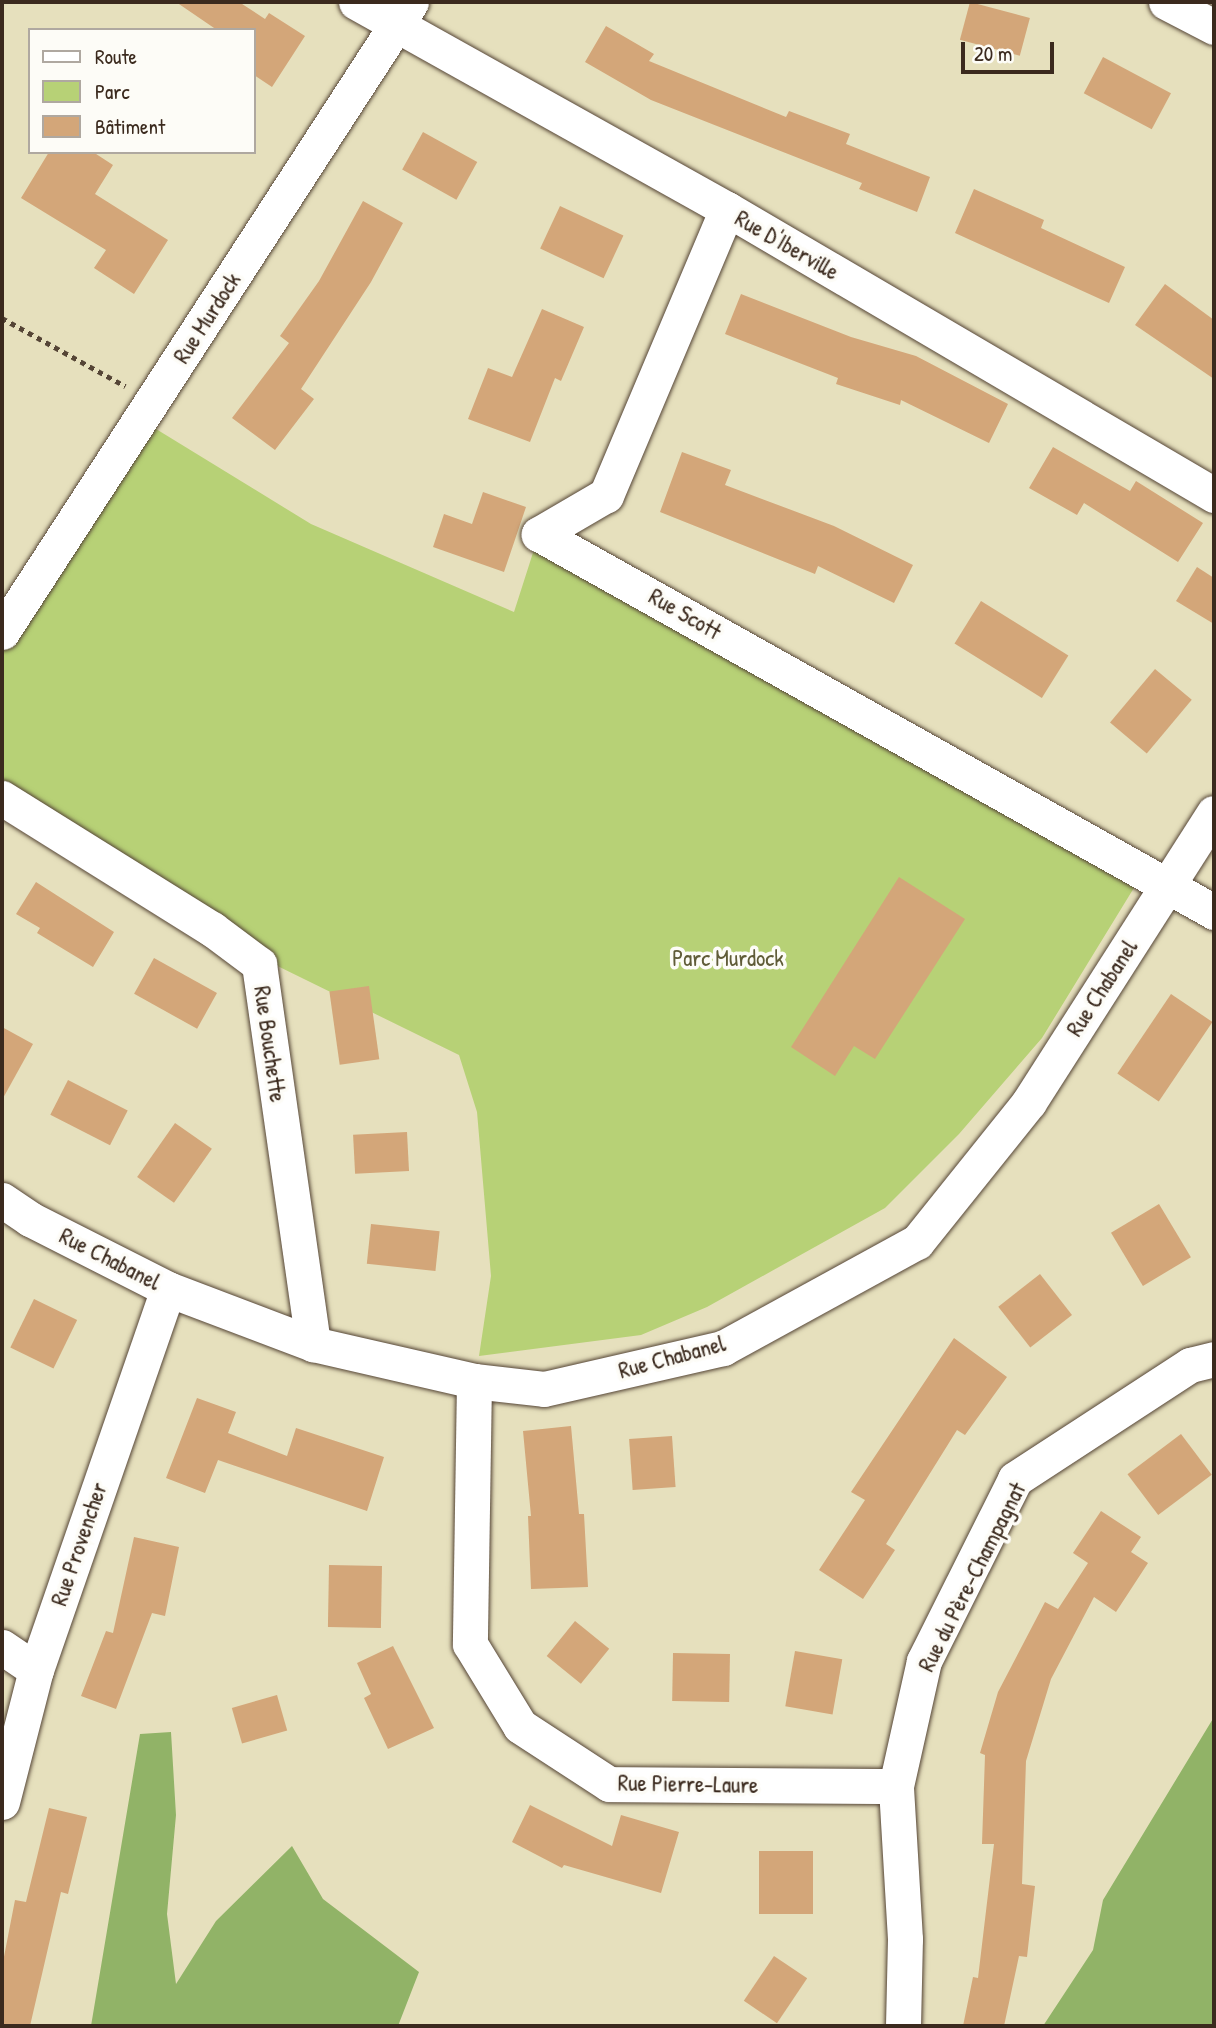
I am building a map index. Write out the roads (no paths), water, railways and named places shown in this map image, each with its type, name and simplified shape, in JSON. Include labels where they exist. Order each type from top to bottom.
[{"type":"street","name":"Rue D'Iberville","points":[[356,2],[403,14],[727,209],[1214,495]]},
{"type":"street","points":[[1166,2],[1214,27]]},
{"type":"street","name":"Rue Murdock","points":[[2,632],[403,14]]},
{"type":"street","name":"Rue Scott","points":[[727,209],[606,495],[538,534],[1166,888]]},
{"type":"street","name":"Rue Bouchette","points":[[2,798],[212,929],[259,964],[313,1344]]},
{"type":"street","name":"Rue Chabanel","points":[[2,1200],[30,1219],[168,1289],[313,1344],[474,1381],[544,1389],[723,1348],[917,1242],[1029,1102],[1214,813]]},
{"type":"street","points":[[1166,888],[1214,912]]},
{"type":"street","name":"Rue Provencher","points":[[2,1802],[36,1670],[168,1289]]},
{"type":"street","name":"Rue du Père-Champagnat","points":[[903,2026],[905,1939],[896,1786],[924,1661],[1015,1479],[1191,1365],[1214,1359]]},
{"type":"street","name":"Rue Pierre-Laure","points":[[474,1381],[470,1644],[520,1726],[609,1784],[896,1786]]},
{"type":"street","points":[[2,1647],[36,1670]]},
{"type":"park label","name":"Parc Murdock","points":[[728,958]]}]
